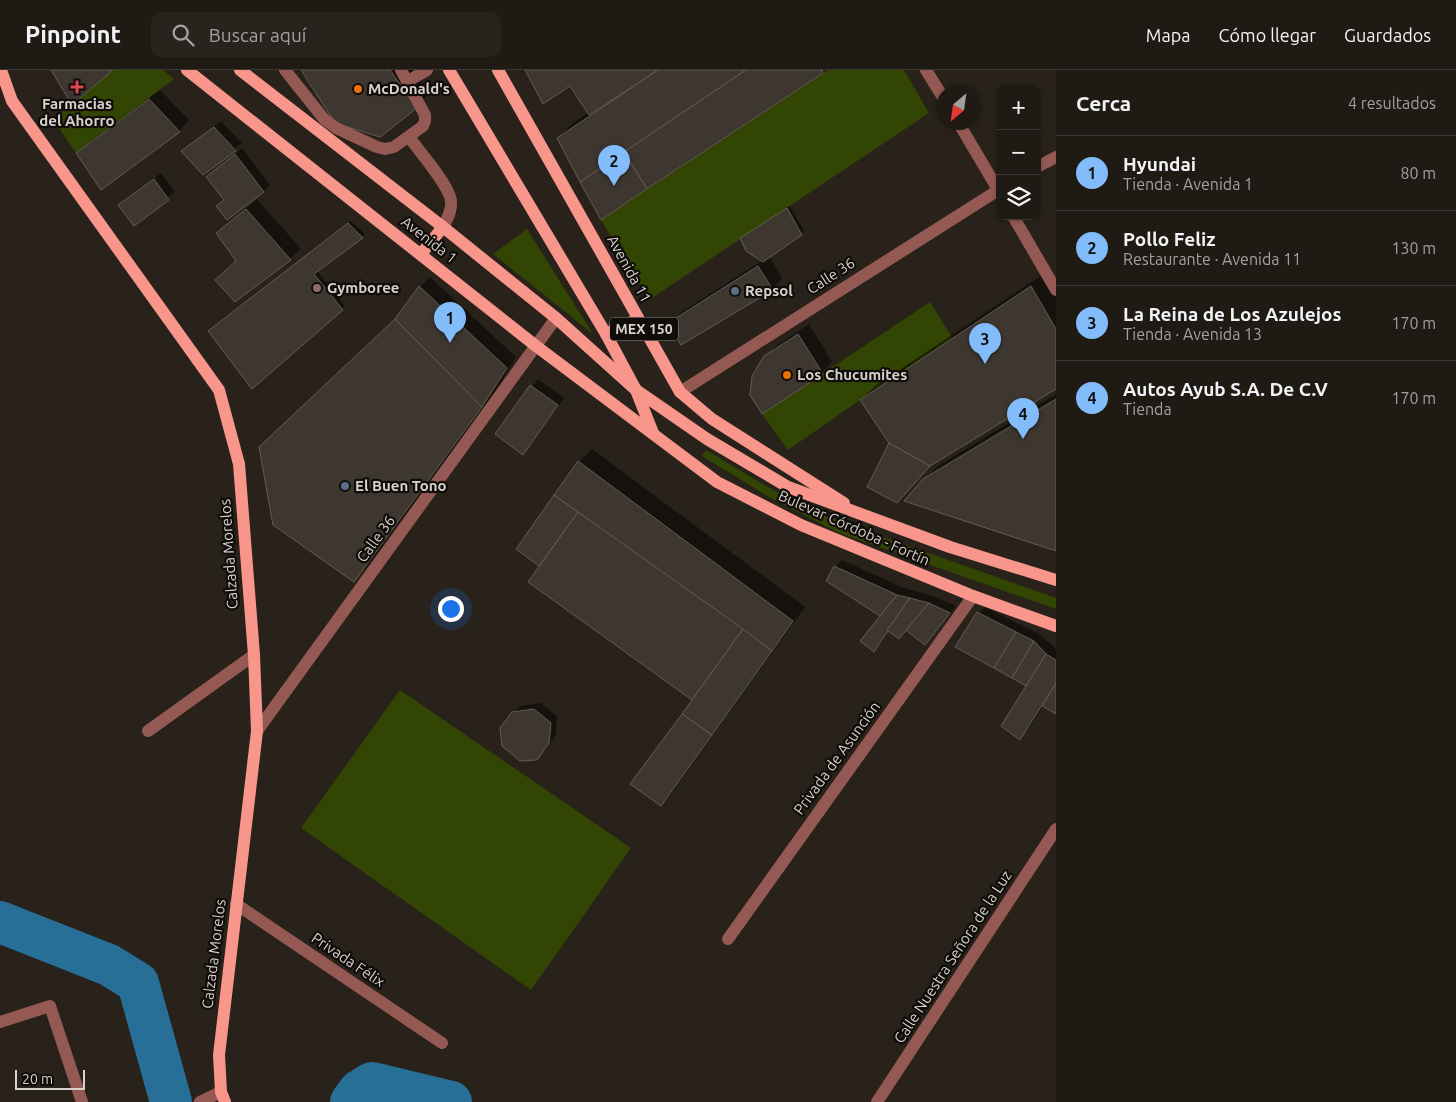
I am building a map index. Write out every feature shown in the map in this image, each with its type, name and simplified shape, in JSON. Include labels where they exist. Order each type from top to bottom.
[{"type":"main road","name":"Calzada Morelos","points":[[1,70],[12,101],[219,390],[239,464],[254,655],[257,731],[219,1055],[223,1097]]},
{"type":"main road","name":"Avenida 1","points":[[187,70],[536,346],[653,434]]},
{"type":"main road","name":"Avenida 1","points":[[240,70],[556,318],[636,390],[707,439],[788,488],[867,518]]},
{"type":"main road","name":"MEX 150","points":[[448,70],[606,334],[636,390],[653,434]]},
{"type":"main road","name":"Avenida 11","points":[[498,70],[680,392],[712,419],[867,518]]},
{"type":"main road","points":[[421,254],[443,228]]},
{"type":"main road","points":[[606,334],[638,319]]},
{"type":"main road","name":"Bulevar Córdoba - Fortín","points":[[653,434],[717,482],[801,525],[973,596],[1056,626]]},
{"type":"main road","name":"Bulevar Córdoba - Fortín","points":[[867,518],[950,547],[1056,580]]},
{"type":"street","points":[[285,70],[324,119],[336,128],[377,148],[386,149],[394,147],[409,137],[423,126],[426,121],[426,115],[404,75],[427,70]]},
{"type":"street","points":[[926,70],[936,86]]},
{"type":"street","points":[[963,130],[996,186]]},
{"type":"street","points":[[409,137],[447,188],[452,200],[443,228]]},
{"type":"street","points":[[1041,165],[1056,157]]},
{"type":"street","name":"Calle 36","points":[[680,392],[996,193]]},
{"type":"street","points":[[1015,220],[1056,290]]},
{"type":"street","name":"Calle 36","points":[[257,731],[556,318]]},
{"type":"street","name":"Privada de Asunción","points":[[728,939],[973,596]]},
{"type":"street","points":[[148,731],[254,655]]},
{"type":"street","name":"Calle Nuestra Señora de la Luz","points":[[877,1102],[1056,830]]},
{"type":"street","name":"Privada Félix","points":[[236,904],[442,1044]]},
{"type":"street","points":[[0,1022],[50,1006],[82,1102]]},
{"type":"street","points":[[200,1102],[223,1097]]},
{"type":"green space","points":[[113,70],[163,70],[174,79],[76,153],[53,119]]},
{"type":"green space","points":[[828,70],[904,70],[929,113],[649,300],[601,220]]},
{"type":"green space","points":[[527,229],[593,334],[493,254]]},
{"type":"green space","points":[[930,302],[953,339],[788,450],[762,414]]},
{"type":"green space","points":[[706,450],[773,490],[843,523],[1056,598],[1056,609],[839,533],[769,497],[702,456]]},
{"type":"green space","points":[[400,690],[631,848],[531,990],[301,828]]},
{"type":"building","name":"Farmacias del Ahorro","points":[[51,70],[113,70],[72,105]]},
{"type":"building","name":"McDonald's","points":[[301,70],[390,70],[417,108],[380,137],[335,123]]},
{"type":"building","points":[[525,70],[658,70],[589,115],[570,86],[543,104]]},
{"type":"building","points":[[658,70],[746,70],[580,182],[557,138]]},
{"type":"building","points":[[746,70],[822,70],[823,73],[647,189],[624,152]]},
{"type":"building","points":[[149,99],[180,132],[101,190],[76,153]]},
{"type":"building","points":[[214,127],[236,151],[203,175],[181,151]]},
{"type":"building","points":[[624,152],[647,189],[601,220],[580,182]]},
{"type":"building","points":[[235,154],[264,192],[227,220],[216,206],[224,200],[206,177]]},
{"type":"building","points":[[154,179],[169,200],[134,226],[118,205]]},
{"type":"building","points":[[787,208],[802,235],[763,262],[746,251],[740,238]]},
{"type":"building","points":[[246,209],[291,260],[235,302],[215,280],[236,261],[216,233]]},
{"type":"building","name":"Gymboree","points":[[348,223],[363,238],[314,274],[343,310],[252,389],[208,331]]},
{"type":"building","points":[[758,266],[773,290],[681,345],[668,323]]},
{"type":"building","points":[[419,286],[507,368],[482,407],[395,319]]},
{"type":"building","points":[[1031,286],[1056,329],[1056,389],[930,466],[889,443],[860,400]]},
{"type":"building","name":"El Buen Tono","points":[[395,319],[482,407],[354,582],[273,525],[259,447]]},
{"type":"building","name":"Los Chucumites","points":[[798,334],[823,374],[762,414],[750,395],[752,376],[764,356]]},
{"type":"building","points":[[530,385],[558,405],[523,455],[495,434]]},
{"type":"building","points":[[1056,399],[1056,551],[904,501],[923,479]]},
{"type":"building","points":[[889,443],[930,466],[897,503],[867,487]]},
{"type":"building","points":[[578,461],[793,621],[772,651],[554,495]]},
{"type":"building","points":[[554,495],[578,512],[539,566],[516,549]]},
{"type":"building","points":[[578,512],[743,629],[692,700],[528,582]]},
{"type":"building","points":[[834,566],[897,595],[880,616],[826,581]]},
{"type":"building","points":[[897,595],[910,598],[874,652],[860,641]]},
{"type":"building","points":[[910,598],[929,603],[899,639],[887,630]]},
{"type":"building","points":[[929,603],[950,613],[925,645],[906,630]]},
{"type":"building","points":[[977,612],[1016,632],[994,668],[955,647]]},
{"type":"building","points":[[743,629],[772,651],[712,735],[682,714]]},
{"type":"building","points":[[1016,632],[1034,641],[1012,678],[994,668]]},
{"type":"building","points":[[1034,641],[1046,654],[1026,686],[1012,678]]},
{"type":"building","points":[[1046,654],[1056,660],[1056,683],[1020,740],[1001,726]]},
{"type":"building","points":[[1056,683],[1056,714],[1042,706]]},
{"type":"building","points":[[534,709],[551,723],[549,743],[537,760],[520,761],[502,746],[500,728],[512,712]]},
{"type":"building","points":[[682,714],[712,735],[661,806],[630,784]]},
{"type":"waterway","points":[[0,922],[109,965],[138,983],[171,1102]]},
{"type":"waterway","points":[[351,1102],[359,1091],[372,1083],[451,1102]]},
{"type":"place","name":"Farmacias del Ahorro","points":[[77,87]]},
{"type":"place","name":"McDonald's","points":[[358,89]]},
{"type":"place","name":"Pollo Feliz","points":[[614,186]]},
{"type":"place","name":"Gymboree","points":[[317,288]]},
{"type":"place","name":"Repsol","points":[[735,291]]},
{"type":"place","name":"Hyundai","points":[[450,343]]},
{"type":"place","name":"La Reina de Los Azulejos","points":[[985,364]]},
{"type":"place","name":"Los Chucumites","points":[[787,375]]},
{"type":"place","name":"Autos Ayub S.A. De C.V","points":[[1023,439]]},
{"type":"place","name":"El Buen Tono","points":[[345,486]]}]
